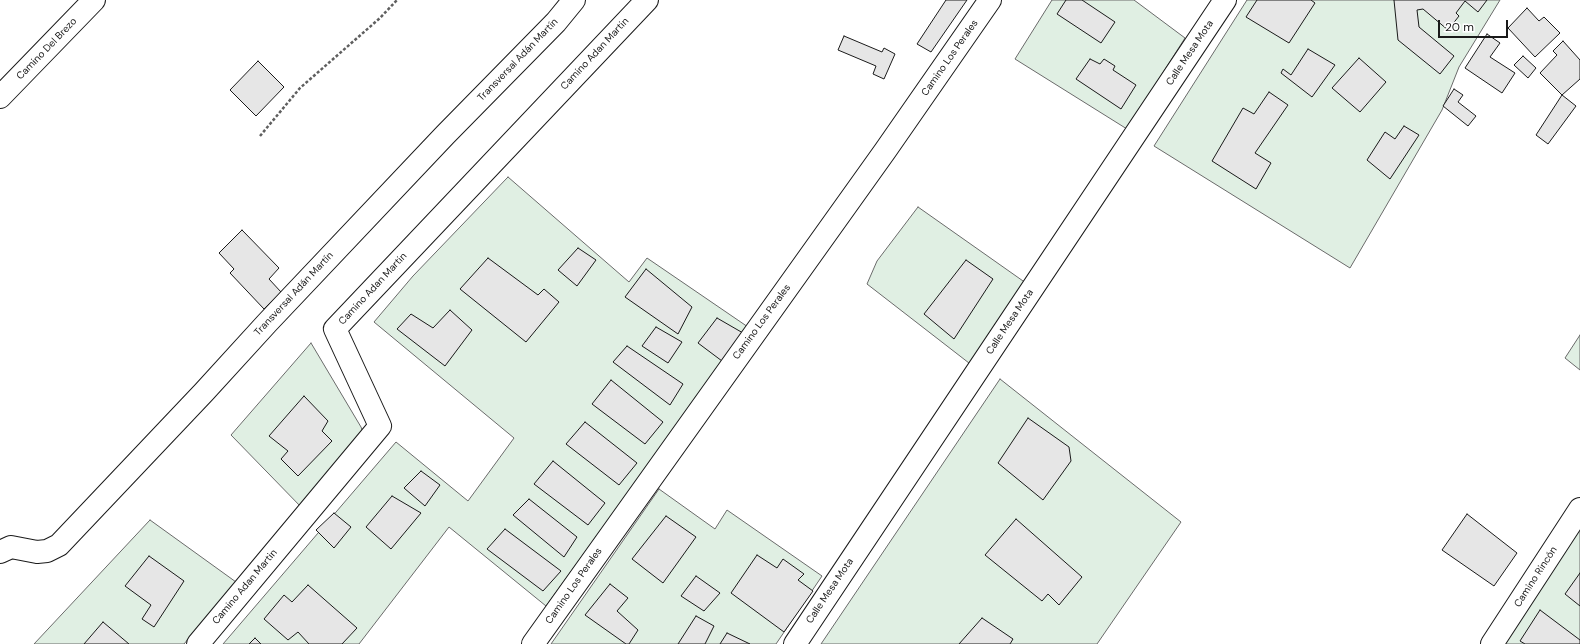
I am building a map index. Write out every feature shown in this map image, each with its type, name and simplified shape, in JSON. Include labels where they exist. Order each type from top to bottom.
[{"type":"street","name":"Camino Del Brezo","points":[[0,97],[94,0]]},
{"type":"street","name":"Transversal Adán Martín","points":[[0,552],[10,547],[37,552],[47,551],[59,546],[445,135],[556,22],[574,0]]},
{"type":"street","name":"Camino Adan Martin","points":[[198,644],[380,426],[335,329],[647,0]]},
{"type":"street","name":"Camino Los Perales","points":[[533,644],[885,151],[990,0]]},
{"type":"street","name":"Calle Mesa Mota","points":[[795,644],[1225,0]]},
{"type":"street","name":"Camino Rincón","points":[[1492,644],[1580,509]]},
{"type":"path","points":[[260,136],[300,88],[359,37],[397,0]]},
{"type":"green space","points":[[1052,0],[1134,0],[1185,38],[1127,129],[1015,59]]},
{"type":"green space","points":[[1247,0],[1500,0],[1459,67],[1442,110],[1350,268],[1154,146]]},
{"type":"green space","points":[[508,177],[629,282],[647,258],[748,327],[546,606],[449,527],[359,644],[223,644],[396,442],[468,501],[514,438],[374,322],[413,276]]},
{"type":"green space","points":[[918,207],[1033,288],[978,370],[867,284],[877,261]]},
{"type":"green space","points":[[1580,335],[1580,370],[1565,358]]},
{"type":"green space","points":[[311,343],[361,427],[365,437],[303,509],[231,435]]},
{"type":"green space","points":[[1000,379],[1181,522],[1097,644],[821,644]]},
{"type":"green space","points":[[659,489],[715,529],[727,510],[822,576],[776,644],[551,644]]},
{"type":"green space","points":[[150,520],[236,582],[184,644],[34,644]]},
{"type":"green space","points":[[1580,526],[1580,644],[1501,644]]},
{"type":"building","points":[[946,0],[967,0],[931,52],[917,44]]},
{"type":"building","points":[[1066,0],[1082,0],[1115,22],[1101,43],[1057,14]]},
{"type":"building","points":[[1257,0],[1311,0],[1315,3],[1289,43],[1246,17]]},
{"type":"building","points":[[1394,0],[1487,0],[1478,12],[1465,1],[1456,13],[1459,16],[1448,30],[1423,9],[1417,10],[1419,27],[1454,56],[1440,74],[1398,40]]},
{"type":"building","points":[[1527,8],[1539,21],[1544,17],[1560,33],[1535,57],[1508,28]]},
{"type":"building","points":[[1487,34],[1500,43],[1490,57],[1515,73],[1502,93],[1465,68]]},
{"type":"building","points":[[844,36],[882,52],[884,48],[895,54],[884,79],[873,74],[876,66],[838,50]]},
{"type":"building","points":[[1563,41],[1580,60],[1580,79],[1562,95],[1540,73],[1557,55],[1553,51]]},
{"type":"building","points":[[1308,49],[1335,65],[1312,97],[1281,73],[1283,69],[1291,75]]},
{"type":"building","points":[[1523,56],[1536,68],[1528,78],[1514,65]]},
{"type":"building","points":[[1359,58],[1386,82],[1360,112],[1332,88]]},
{"type":"building","points":[[1090,59],[1100,64],[1104,59],[1115,66],[1113,70],[1136,85],[1121,109],[1076,79]]},
{"type":"building","points":[[258,61],[284,87],[256,116],[230,90]]},
{"type":"building","points":[[1454,89],[1463,95],[1458,102],[1476,116],[1468,126],[1443,106]]},
{"type":"building","points":[[1269,92],[1288,105],[1255,153],[1271,163],[1256,189],[1212,161],[1243,108],[1254,114]]},
{"type":"building","points":[[1562,95],[1576,106],[1548,144],[1536,135]]},
{"type":"building","points":[[1404,126],[1419,135],[1390,179],[1367,160],[1385,132],[1395,139]]},
{"type":"building","points":[[242,230],[279,268],[269,279],[281,292],[264,309],[230,273],[234,269],[219,253]]},
{"type":"building","points":[[578,248],[596,260],[577,286],[558,270]]},
{"type":"building","points":[[488,258],[538,295],[544,289],[559,302],[526,342],[460,289]]},
{"type":"building","points":[[966,260],[993,279],[954,339],[924,314]]},
{"type":"building","points":[[646,269],[692,307],[678,334],[625,297]]},
{"type":"building","points":[[450,310],[472,330],[445,366],[397,329],[411,314],[433,328]]},
{"type":"building","points":[[717,318],[743,333],[722,361],[698,343]]},
{"type":"building","points":[[656,327],[682,342],[668,363],[642,346]]},
{"type":"building","points":[[627,346],[683,384],[670,405],[613,362]]},
{"type":"building","points":[[611,380],[663,422],[645,444],[592,404]]},
{"type":"building","points":[[304,396],[328,421],[322,431],[332,441],[298,476],[281,459],[288,451],[269,436]]},
{"type":"building","points":[[1028,418],[1069,447],[1071,461],[1043,500],[998,463]]},
{"type":"building","points":[[585,422],[637,463],[619,485],[566,444]]},
{"type":"building","points":[[553,461],[605,503],[588,525],[534,484]]},
{"type":"building","points":[[421,471],[440,485],[425,506],[404,488]]},
{"type":"building","points":[[392,496],[421,513],[391,549],[366,527]]},
{"type":"building","points":[[529,499],[577,537],[564,557],[513,515]]},
{"type":"building","points":[[334,513],[351,527],[334,548],[316,530]]},
{"type":"building","points":[[1467,514],[1517,553],[1494,586],[1442,550]]},
{"type":"building","points":[[666,516],[696,537],[663,583],[632,559]]},
{"type":"building","points":[[1016,519],[1082,577],[1059,605],[1048,594],[1042,601],[985,555]]},
{"type":"building","points":[[505,529],[561,571],[543,591],[487,549]]},
{"type":"building","points":[[757,555],[777,568],[783,559],[804,574],[798,580],[813,591],[784,632],[731,593]]},
{"type":"building","points":[[149,556],[184,581],[154,627],[142,619],[151,605],[125,586]]},
{"type":"building","points":[[1580,573],[1580,606],[1565,594]]},
{"type":"building","points":[[696,576],[720,593],[704,611],[681,596]]},
{"type":"building","points":[[610,584],[628,598],[617,611],[638,630],[629,644],[626,644],[585,615]]},
{"type":"building","points":[[308,585],[357,628],[342,644],[309,644],[298,632],[288,640],[264,619],[284,595],[292,602]]},
{"type":"building","points":[[1540,610],[1580,640],[1580,644],[1525,644],[1520,641]]},
{"type":"building","points":[[696,616],[714,626],[705,644],[678,644]]},
{"type":"building","points":[[982,618],[1013,639],[1010,644],[959,644]]},
{"type":"building","points":[[103,622],[129,644],[84,644]]},
{"type":"building","points":[[727,633],[750,644],[720,644]]},
{"type":"building","points":[[255,638],[261,644],[249,644]]}]
